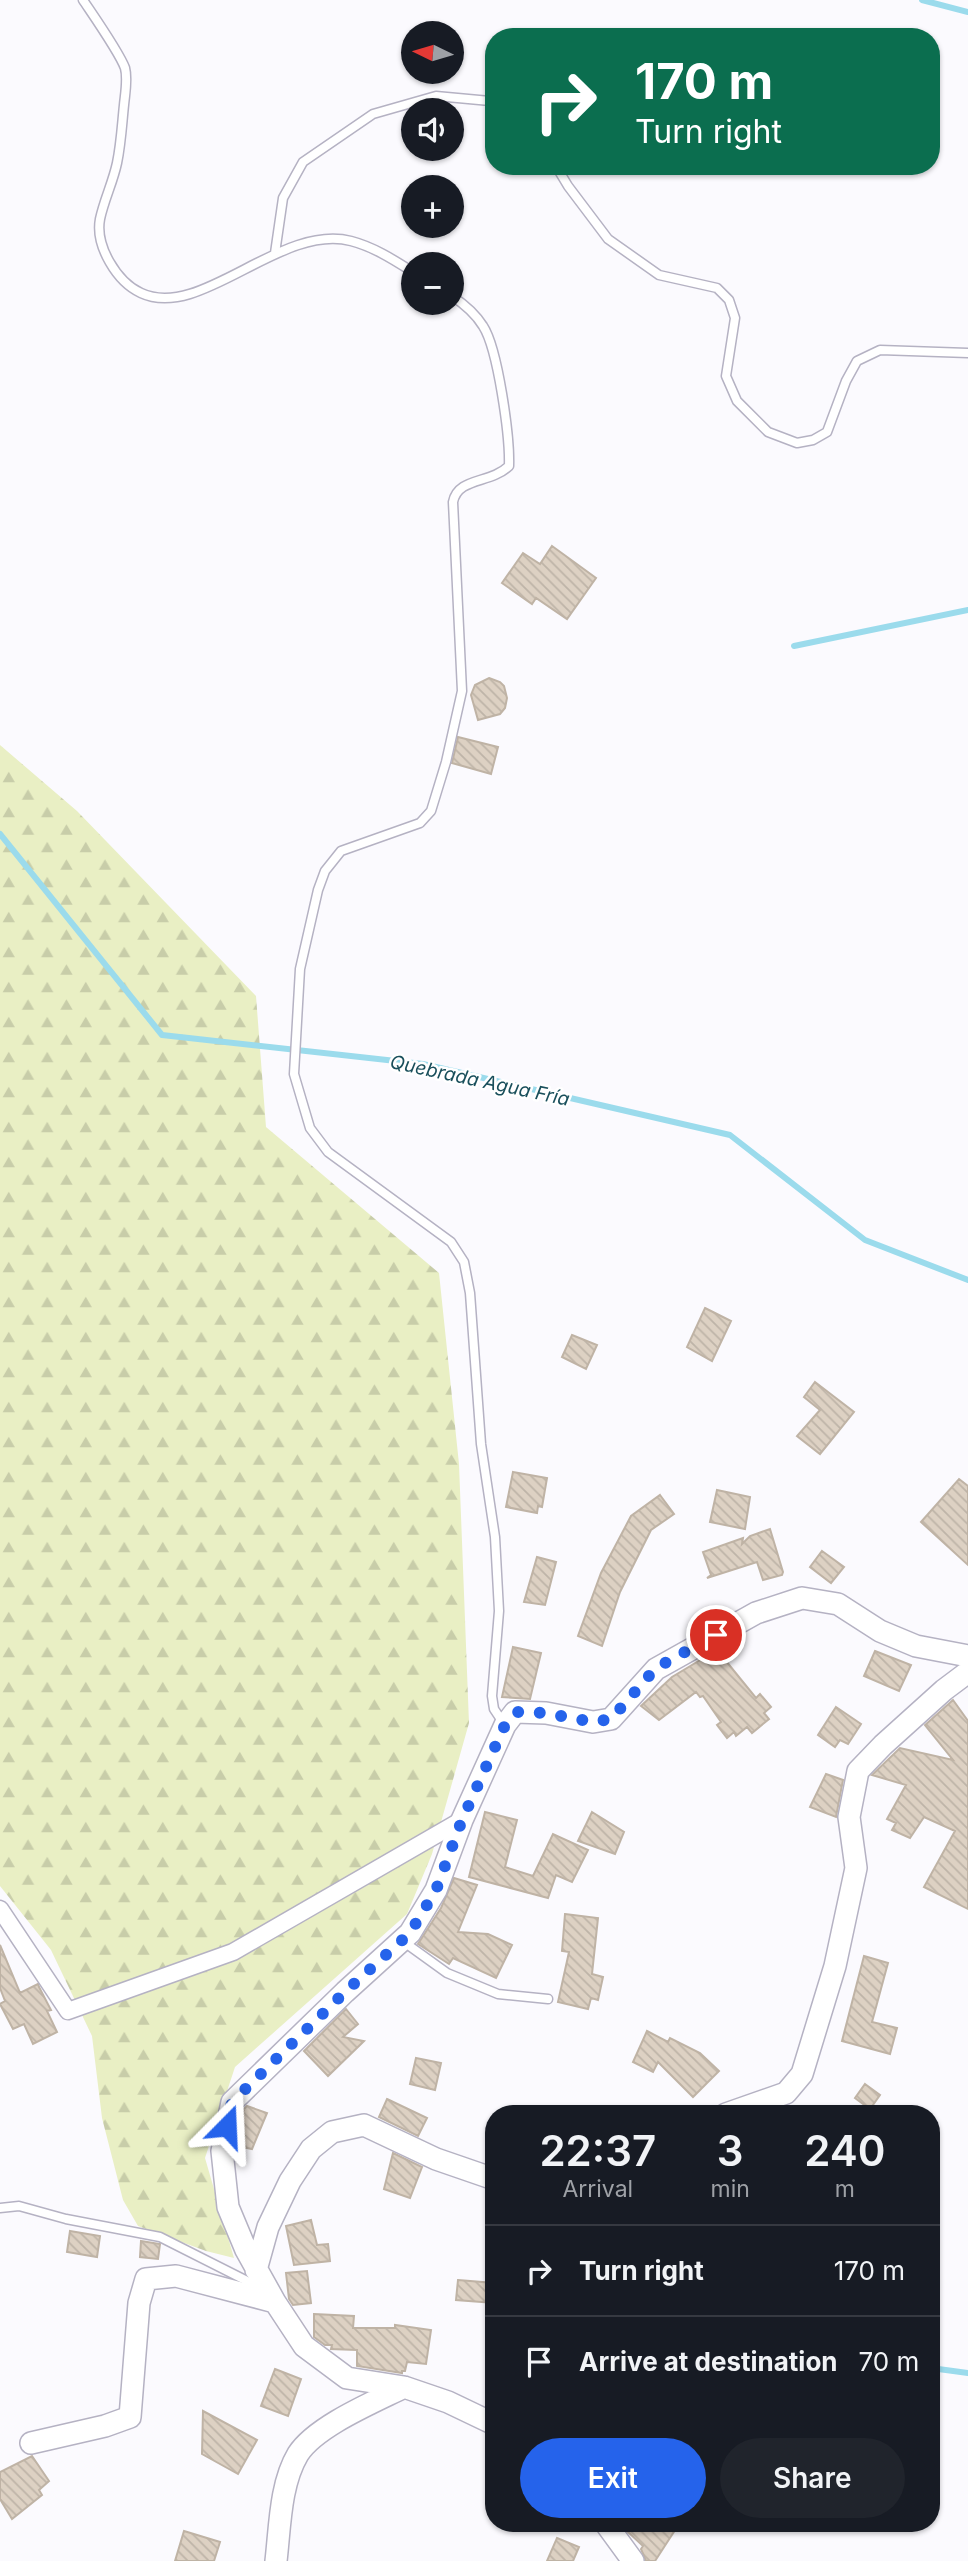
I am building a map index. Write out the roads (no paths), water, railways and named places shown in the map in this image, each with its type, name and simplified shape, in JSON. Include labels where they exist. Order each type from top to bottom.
[{"type":"street","points":[[485,2420],[448,2402],[404,2387],[347,2378],[304,2346],[256,2270],[228,2207],[222,2151],[232,2102],[410,1933],[436,1890],[462,1820],[505,1725],[516,1712],[527,1711],[593,1722],[611,1719],[656,1668],[756,1613],[802,1598],[838,1604],[880,1631],[916,1646],[968,1656]]},
{"type":"street","points":[[752,2105],[786,2093],[802,2074],[835,1966],[856,1868],[849,1817],[858,1771],[883,1745],[968,1672]]},
{"type":"street","points":[[0,1909],[68,2011],[233,1952],[462,1820]]},
{"type":"street","points":[[256,2270],[268,2227],[290,2181],[311,2149],[332,2132],[365,2126],[436,2159],[485,2176]]},
{"type":"street","points":[[31,2443],[105,2426],[130,2417],[139,2303],[146,2279],[176,2276],[271,2297]]},
{"type":"street","points":[[276,2561],[283,2495],[298,2454],[326,2428],[404,2387]]},
{"type":"street","points":[[612,2532],[633,2561]]},
{"type":"lane","points":[[83,0],[125,68],[126,86],[117,162],[100,221],[100,236],[115,272],[141,293],[169,300],[190,295],[275,254],[318,240],[350,241],[385,254],[401,264]]},
{"type":"lane","points":[[275,254],[283,198],[303,162],[373,114],[436,96],[485,102]]},
{"type":"lane","points":[[561,175],[608,239],[659,275],[718,288],[729,300],[735,318],[726,376],[737,401],[768,432],[797,443],[813,440],[827,432],[846,381],[857,361],[880,350],[968,352]]},
{"type":"lane","points":[[464,304],[484,327],[494,353],[509,448],[509,466],[499,476],[461,486],[455,492],[453,502],[462,691],[446,762],[431,811],[420,823],[341,851],[325,871],[300,969],[298,1044],[294,1074],[310,1128],[328,1152],[452,1241],[464,1262],[470,1293],[481,1444],[495,1537],[499,1611],[492,1696],[494,1709],[505,1725]]},
{"type":"lane","points":[[402,1940],[447,1973],[498,1994],[548,1999]]},
{"type":"lane","points":[[0,2208],[19,2206],[66,2219],[160,2237],[271,2297]]},
{"type":"waterway","points":[[922,0],[968,12]]},
{"type":"waterway","points":[[794,646],[968,610]]},
{"type":"waterway","name":"Quebrada Agua Fría","points":[[0,834],[162,1035],[423,1064],[730,1135],[865,1240],[968,1280]]},
{"type":"waterway","points":[[940,2369],[968,2373]]}]
